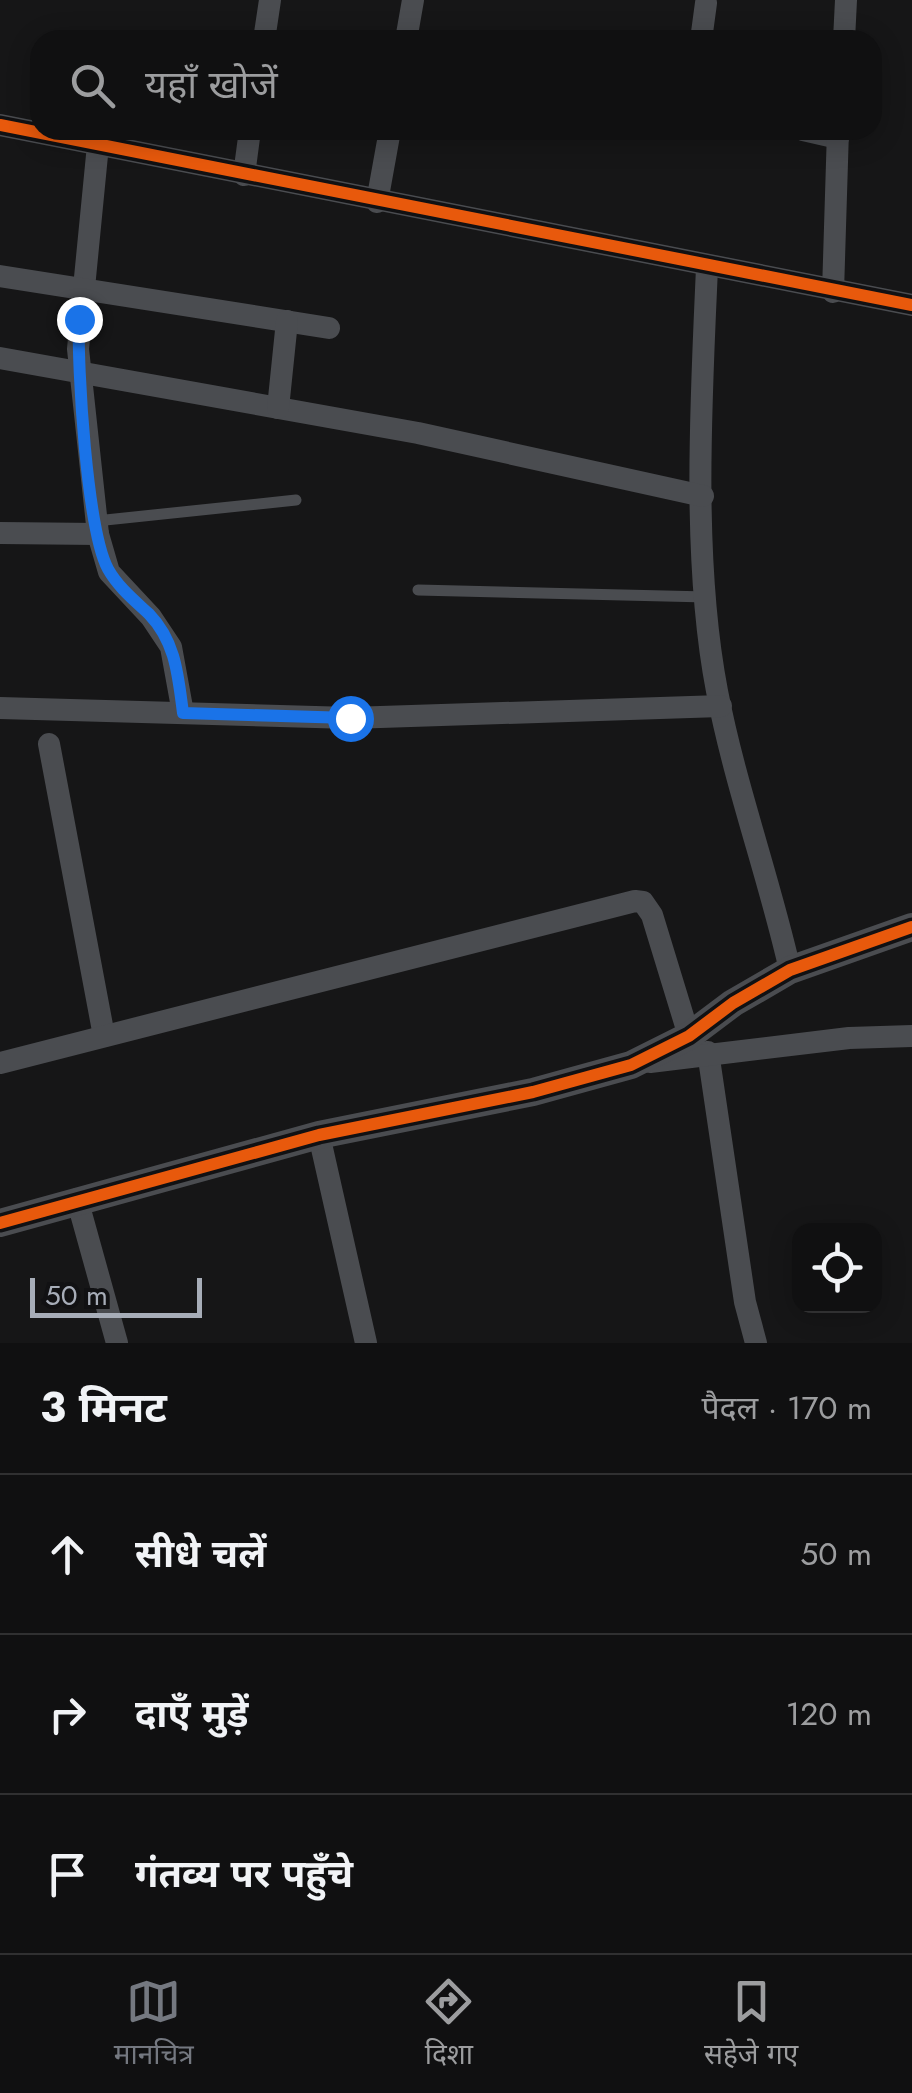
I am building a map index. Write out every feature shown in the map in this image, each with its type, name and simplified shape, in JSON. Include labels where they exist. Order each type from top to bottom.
[{"type":"street","points":[[266,30],[270,0]]},
{"type":"street","points":[[411,30],[414,0]]},
{"type":"street","points":[[844,30],[846,0]]},
{"type":"street","points":[[702,30],[706,3]]},
{"type":"street","points":[[0,125],[30,131]]},
{"type":"street","points":[[70,140],[707,268],[912,305]]},
{"type":"street","points":[[244,175],[249,140]]},
{"type":"street","points":[[377,202],[388,140]]},
{"type":"street","points":[[832,292],[838,140]]},
{"type":"street","points":[[98,146],[82,287],[78,372],[97,528],[109,572],[151,616],[172,647],[183,713]]},
{"type":"street","points":[[707,268],[700,421],[707,597],[721,706],[790,970]]},
{"type":"street","points":[[0,276],[329,328]]},
{"type":"street","points":[[278,408],[286,321]]},
{"type":"street","points":[[0,358],[509,452],[703,496]]},
{"type":"street","points":[[0,533],[97,528]]},
{"type":"street","points":[[0,708],[464,716],[721,706]]},
{"type":"street","points":[[50,744],[104,1036]]},
{"type":"street","points":[[0,1063],[634,901],[643,902],[652,914],[698,1044],[756,1343]]},
{"type":"street","points":[[698,1044],[733,1002],[790,970],[912,927]]},
{"type":"street","points":[[0,1224],[77,1199],[319,1135],[533,1092],[698,1044],[912,1036]]},
{"type":"street","points":[[319,1135],[366,1343]]},
{"type":"street","points":[[77,1199],[117,1343]]},
{"type":"lane","points":[[97,528],[296,500]]},
{"type":"lane","points":[[418,590],[707,597]]},
{"type":"cycle path","points":[[0,125],[30,131]]},
{"type":"cycle path","points":[[76,140],[912,305]]},
{"type":"cycle path","points":[[0,1223],[319,1135],[533,1092],[631,1065],[689,1036],[733,1003],[790,970],[912,927]]},
{"type":"route","points":[[79,319],[80,394],[101,554],[109,572],[151,616],[172,647],[183,713],[350,718]]}]
